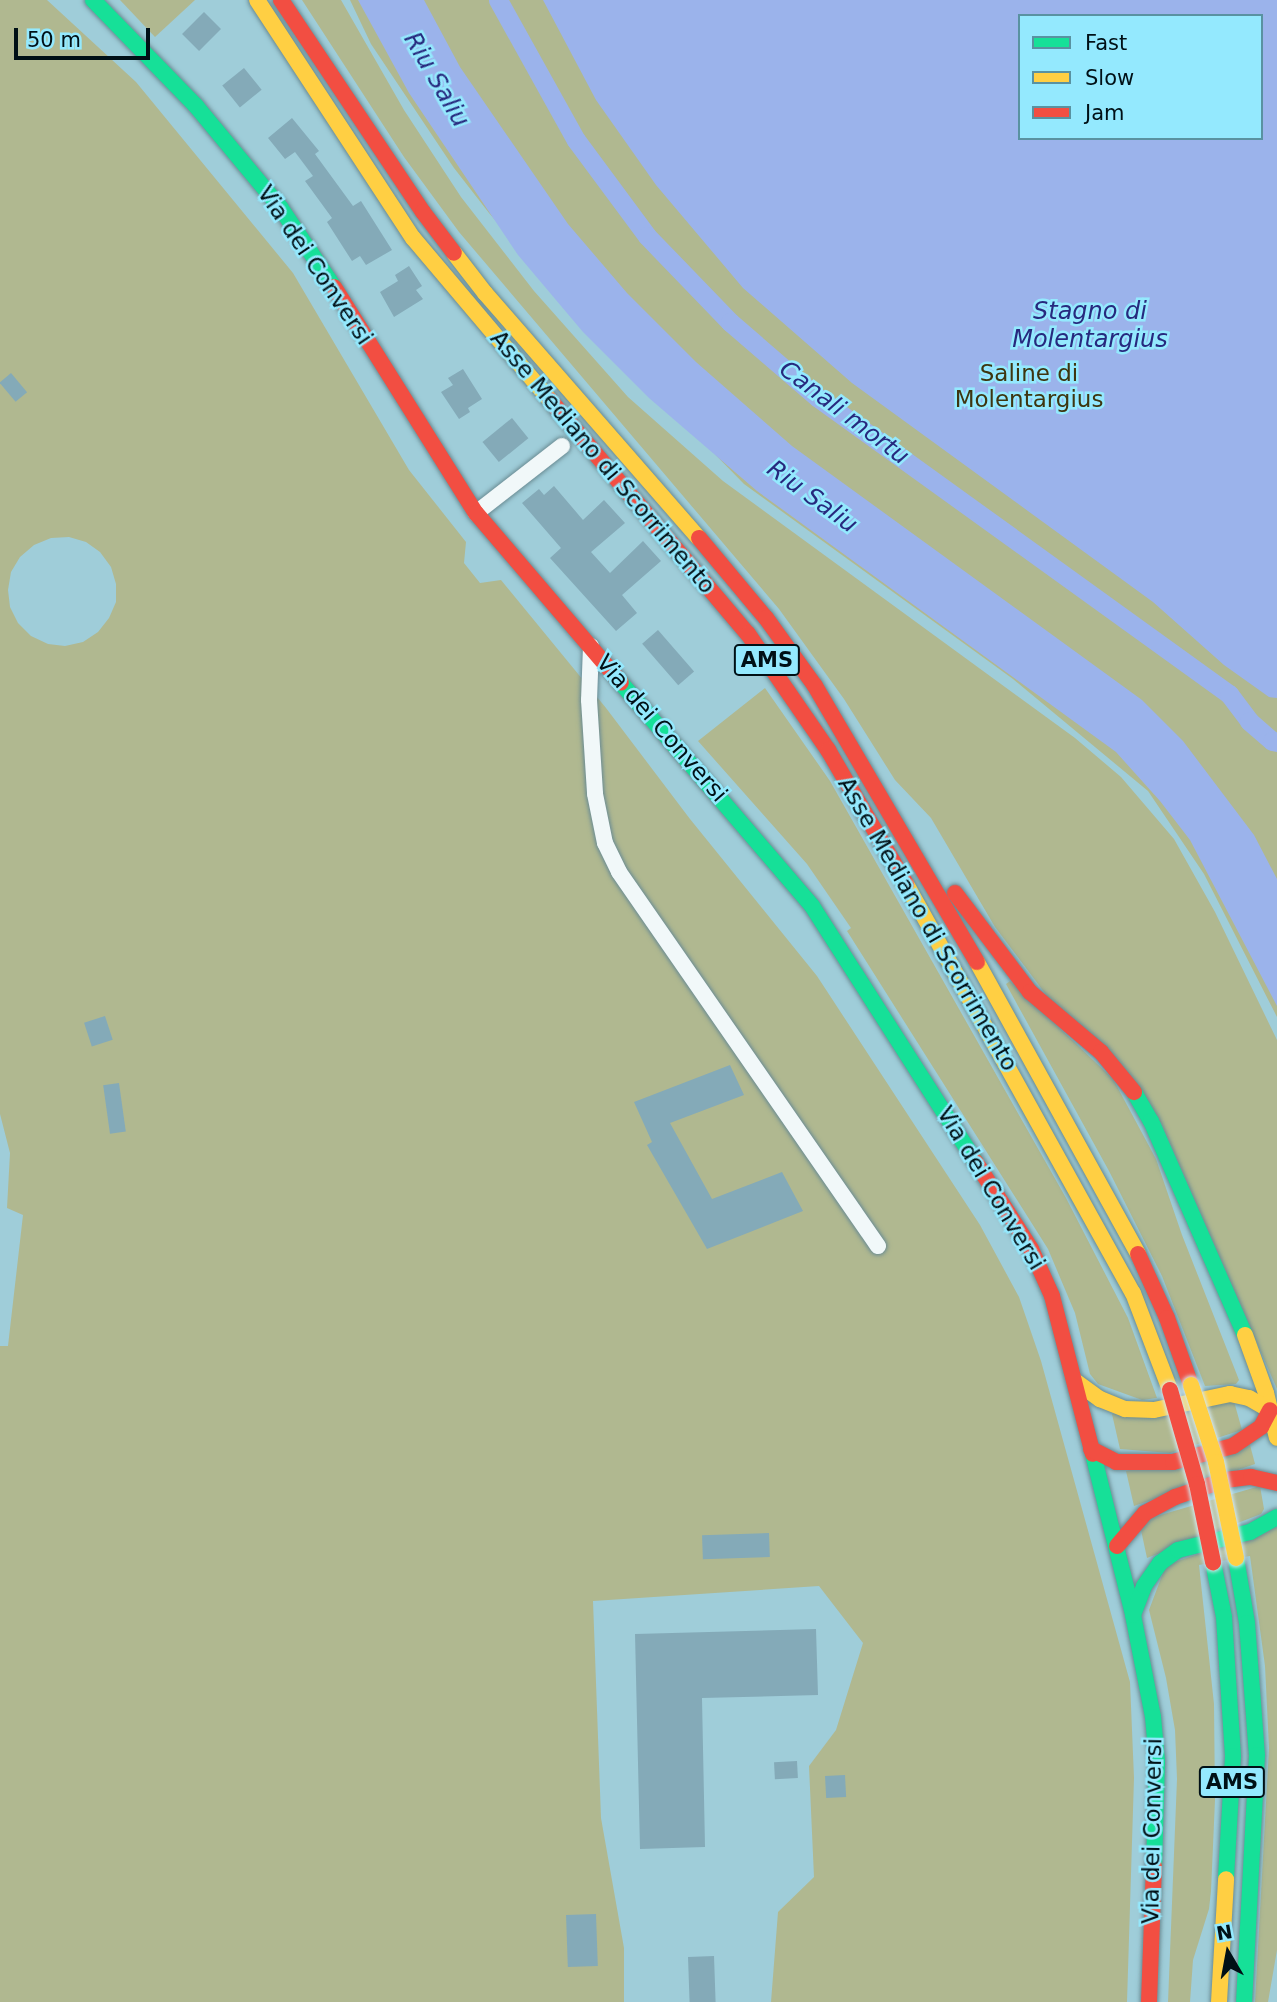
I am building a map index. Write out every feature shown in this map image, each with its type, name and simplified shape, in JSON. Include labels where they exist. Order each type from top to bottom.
[{"type":"main road","name":"Via dei Conversi","points":[[93,0],[195,106],[280,207],[311,251],[437,455],[477,513],[779,864],[835,937],[1031,1249],[1052,1296],[1075,1381],[1117,1546],[1153,1717],[1157,1761],[1149,2002]]},
{"type":"main road","name":"Asse Mediano di Scorrimento","points":[[257,0],[413,237],[748,634],[828,750],[864,808],[1133,1293],[1170,1391],[1198,1484],[1224,1617],[1233,1756],[1219,2002]]},
{"type":"main road","name":"Asse Mediano di Scorrimento","points":[[281,0],[424,212],[485,293],[670,503],[766,618],[815,686],[928,876],[1136,1250],[1167,1318],[1216,1462],[1247,1623],[1257,1755],[1244,2002]]},
{"type":"main road","points":[[928,876],[948,882],[1030,992],[1101,1052],[1132,1089],[1151,1121],[1233,1303],[1277,1438]]},
{"type":"main road","points":[[1075,1381],[1100,1399],[1125,1409],[1154,1410],[1230,1394],[1249,1398],[1270,1410]]},
{"type":"main road","points":[[1091,1449],[1116,1462],[1173,1462],[1233,1446],[1261,1427],[1270,1410]]},
{"type":"main road","points":[[1117,1546],[1145,1513],[1175,1497],[1226,1480],[1251,1477],[1277,1483]]},
{"type":"main road","points":[[1133,1615],[1144,1586],[1160,1563],[1178,1550],[1250,1532],[1277,1517]]},
{"type":"street","points":[[477,513],[562,446]]},
{"type":"street","name":"Via dei Conversi","points":[[592,646],[589,700],[596,794],[605,843],[619,872],[878,1246]]},
{"type":"green space","points":[[0,0],[47,0],[136,82],[293,273],[409,470],[466,542],[464,563],[480,583],[501,580],[606,708],[690,819],[817,976],[980,1225],[1019,1297],[1041,1361],[1130,1682],[1134,1778],[1127,2002],[771,2002],[778,1912],[814,1877],[809,1766],[836,1730],[863,1643],[819,1586],[593,1601],[601,1818],[624,1948],[624,2002],[0,2002],[0,1346],[8,1346],[23,1215],[7,1208],[10,1153],[0,1114]],"holes":[[[69,537],[86,542],[100,552],[111,567],[116,584],[116,602],[109,618],[98,632],[83,642],[65,646],[48,644],[31,636],[18,623],[10,607],[8,590],[11,572],[20,557],[34,545],[51,538]]]},
{"type":"green space","points":[[120,0],[195,0],[155,37]]},
{"type":"green space","points":[[302,0],[341,0],[404,110],[461,197],[534,291],[628,397],[723,481],[1075,738],[1121,777],[1174,839],[1215,912],[1277,1040],[1277,1389],[1161,1123],[1050,1000],[995,927],[931,818],[895,780],[844,699],[779,609],[459,232],[404,157]]},
{"type":"green space","name":"Saline di Molentargius","points":[[350,0],[1277,0],[1277,1017],[1204,874],[1148,791],[1013,679],[744,484],[566,302],[454,168],[371,44]]},
{"type":"green space","points":[[765,688],[830,781],[1066,1198],[1128,1318],[1157,1398],[1142,1400],[1098,1384],[1090,1374],[1075,1313],[1048,1249],[847,931],[851,928],[807,864],[698,741]]},
{"type":"green space","points":[[1010,981],[1113,1079],[1156,1159],[1182,1235],[1239,1380],[1236,1384],[1205,1386],[1162,1276],[1109,1171],[1006,984]]},
{"type":"green space","points":[[1233,1398],[1242,1430],[1170,1453],[1120,1449],[1112,1414]]},
{"type":"green space","points":[[1250,1445],[1255,1464],[1134,1506],[1126,1471]]},
{"type":"green space","points":[[1260,1486],[1264,1509],[1261,1514],[1147,1558],[1141,1530],[1150,1518]]},
{"type":"green space","points":[[1277,1527],[1277,1950],[1268,2002],[1255,2002],[1269,1748],[1265,1666],[1250,1556],[1199,1565],[1214,1704],[1215,1800],[1211,1891],[1209,1909],[1193,1960],[1190,2002],[1168,2002],[1177,1779],[1175,1730],[1166,1678],[1149,1610],[1166,1565]]},
{"type":"water","name":"Riu Saliu","points":[[358,0],[424,0],[460,67],[568,224],[627,293],[696,362],[792,446],[1142,700],[1183,741],[1254,835],[1277,879],[1277,1006],[1190,840],[1160,801],[1116,752],[757,491],[649,398],[583,332],[518,255],[409,93]]},
{"type":"water","name":"Stagno di Molentargius","points":[[543,0],[1277,0],[1277,698],[1269,697],[1224,665],[1153,602],[852,383],[743,288],[656,185],[596,100]]},
{"type":"building","points":[[204,12],[221,29],[199,51],[182,34]]},
{"type":"building","points":[[244,68],[262,90],[240,107],[222,86]]},
{"type":"building","points":[[292,118],[319,151],[315,154],[353,206],[361,201],[392,250],[366,265],[360,256],[352,261],[327,222],[332,218],[305,181],[313,176],[295,152],[285,159],[268,138]]},
{"type":"building","points":[[409,266],[422,286],[416,290],[423,299],[394,317],[380,292],[398,281],[395,275]]},
{"type":"building","points":[[463,369],[482,399],[468,408],[470,412],[459,419],[441,392],[453,385],[448,378]]},
{"type":"building","points":[[11,373],[27,392],[16,402],[0,383]]},
{"type":"building","points":[[512,418],[528,438],[499,462],[482,442]]},
{"type":"building","points":[[554,486],[583,520],[604,500],[625,523],[591,552],[610,573],[643,541],[661,561],[622,595],[637,613],[616,631],[550,558],[561,548],[522,503],[539,489],[544,495]]},
{"type":"building","points":[[658,630],[694,672],[678,685],[642,644]]},
{"type":"building","points":[[105,1016],[113,1040],[92,1047],[84,1023]]},
{"type":"building","points":[[730,1065],[744,1095],[670,1123],[712,1199],[782,1172],[803,1211],[707,1249],[647,1145],[652,1142],[634,1102]]},
{"type":"building","points":[[119,1083],[126,1132],[110,1134],[103,1085]]},
{"type":"building","points":[[769,1533],[770,1557],[703,1559],[702,1535]]},
{"type":"building","points":[[816,1629],[818,1695],[702,1698],[705,1847],[640,1849],[635,1634]]},
{"type":"building","points":[[797,1761],[798,1778],[775,1779],[774,1762]]},
{"type":"building","points":[[845,1775],[846,1797],[826,1798],[825,1776]]},
{"type":"building","points":[[596,1914],[598,1966],[568,1967],[566,1915]]},
{"type":"building","points":[[714,1956],[716,2002],[690,2002],[688,1957]]},
{"type":"waterway","name":"Canali mortu","points":[[498,0],[576,140],[647,236],[730,322],[817,397],[1229,694],[1249,721],[1272,741],[1277,742]]},
{"type":"traffic: fast","points":[[93,0],[196,106],[280,207],[334,287]]},
{"type":"traffic: fast","points":[[621,683],[812,906],[975,1161]]},
{"type":"traffic: fast","points":[[1134,1092],[1151,1121],[1245,1335]]},
{"type":"traffic: fast","points":[[1093,1454],[1133,1615],[1153,1717],[1157,1761],[1154,1866]]},
{"type":"traffic: fast","points":[[1133,1615],[1144,1586],[1160,1563],[1178,1550],[1250,1532],[1277,1517]]},
{"type":"traffic: fast","points":[[1236,1558],[1247,1623],[1257,1755],[1244,2002]]},
{"type":"traffic: fast","points":[[1213,1562],[1224,1617],[1233,1756],[1226,1879]]},
{"type":"traffic: slow","points":[[257,0],[413,238],[550,400]]},
{"type":"traffic: slow","points":[[454,253],[485,293],[699,538]]},
{"type":"traffic: slow","points":[[906,884],[1133,1293],[1170,1390]]},
{"type":"traffic: slow","points":[[977,962],[1138,1254]]},
{"type":"traffic: slow","points":[[1245,1335],[1266,1393],[1277,1438]]},
{"type":"traffic: slow","points":[[1075,1381],[1100,1399],[1125,1409],[1154,1410],[1230,1394],[1249,1398],[1270,1410]]},
{"type":"traffic: slow","points":[[1191,1385],[1216,1462],[1236,1558]]},
{"type":"traffic: slow","points":[[1219,2002],[1226,1879]]},
{"type":"traffic: jam","points":[[281,0],[423,212],[454,253]]},
{"type":"traffic: jam","points":[[334,287],[476,513],[621,683]]},
{"type":"traffic: jam","points":[[550,400],[748,634],[828,750],[906,884]]},
{"type":"traffic: jam","points":[[699,538],[766,618],[815,686],[977,962]]},
{"type":"traffic: jam","points":[[955,893],[1030,992],[1101,1052],[1134,1092]]},
{"type":"traffic: jam","points":[[975,1161],[1031,1249],[1052,1296],[1093,1454]]},
{"type":"traffic: jam","points":[[1138,1254],[1167,1318],[1191,1385]]},
{"type":"traffic: jam","points":[[1170,1390],[1197,1484],[1213,1562]]},
{"type":"traffic: jam","points":[[1091,1449],[1116,1462],[1173,1462],[1233,1446],[1261,1427],[1270,1410]]},
{"type":"traffic: jam","points":[[1117,1546],[1145,1513],[1175,1497],[1225,1480],[1251,1477],[1277,1483]]},
{"type":"traffic: jam","points":[[1149,2002],[1154,1866]]}]
